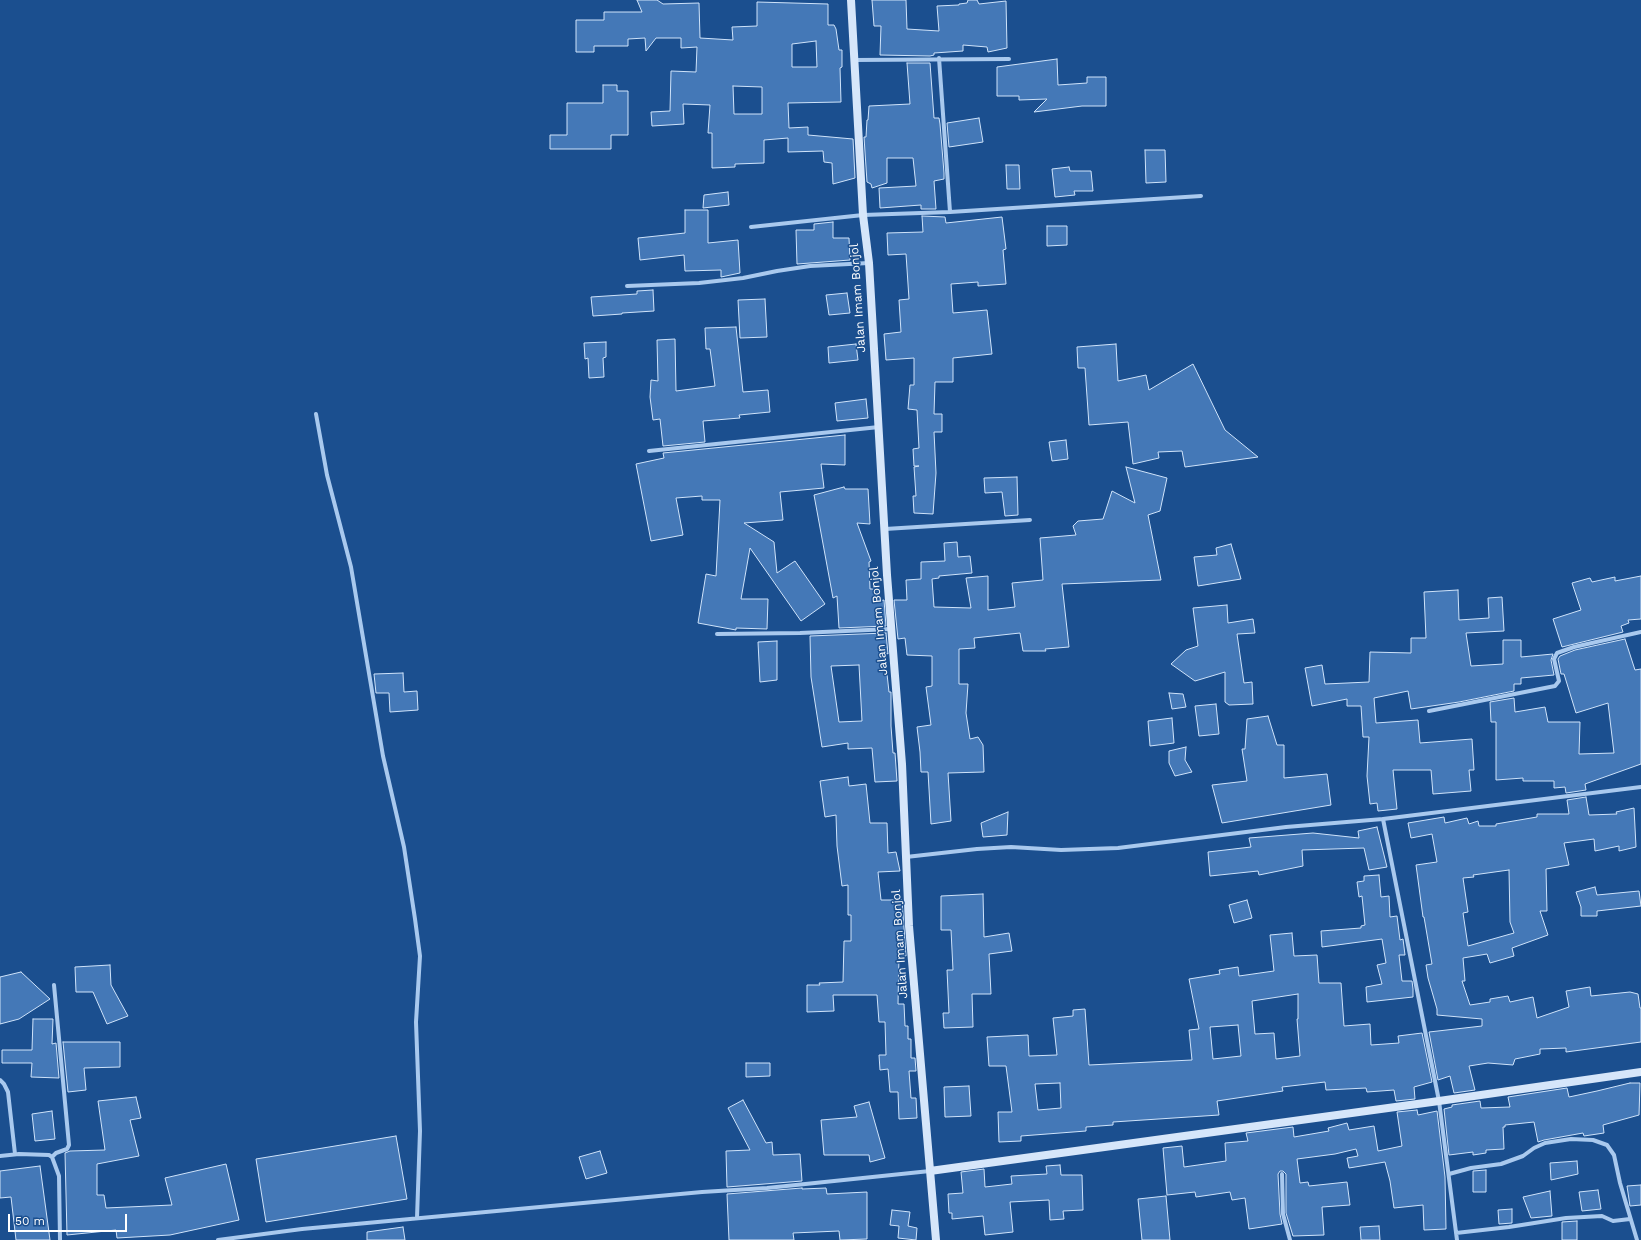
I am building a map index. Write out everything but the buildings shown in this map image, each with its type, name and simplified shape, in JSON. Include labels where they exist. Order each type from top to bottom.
[{"type":"main road","name":"Jalan Imam Bonjol","points":[[851,0],[863,215],[868,263],[884,529],[902,764],[909,926],[936,1240]]},
{"type":"main road","points":[[930,1171],[1439,1102],[1641,1072]]},
{"type":"street","points":[[854,60],[939,58],[1009,59]]},
{"type":"street","points":[[939,58],[950,212]]},
{"type":"street","points":[[751,227],[863,215],[950,212],[1201,196]]},
{"type":"street","points":[[627,286],[699,283],[744,278],[810,266],[868,263]]},
{"type":"street","points":[[316,414],[327,475],[351,567],[384,756],[404,847],[420,956],[416,1022],[420,1131],[417,1218]]},
{"type":"street","points":[[649,451],[879,427]]},
{"type":"street","points":[[884,529],[1030,520]]},
{"type":"street","points":[[717,634],[800,633],[891,629]]},
{"type":"street","points":[[1429,711],[1555,686],[1559,681],[1554,663],[1557,653],[1574,647],[1641,632]]},
{"type":"street","points":[[906,857],[977,849],[1011,847],[1061,850],[1118,848],[1286,827],[1383,819],[1641,787]]},
{"type":"street","points":[[1383,819],[1439,1102],[1457,1240]]},
{"type":"street","points":[[52,1157],[56,1152],[67,1149],[69,1145],[54,985]]},
{"type":"street","points":[[0,1080],[8,1092],[15,1154]]},
{"type":"street","points":[[1449,1174],[1471,1168],[1501,1164],[1522,1156],[1545,1143],[1571,1139],[1594,1140],[1607,1145],[1614,1155],[1630,1219],[1637,1240]]},
{"type":"street","points":[[0,1156],[15,1154],[49,1155],[52,1157],[59,1176],[60,1240]]},
{"type":"street","points":[[218,1240],[302,1229],[702,1192],[767,1188],[930,1171]]},
{"type":"street","points":[[1282,1174],[1283,1214],[1290,1240]]},
{"type":"street","points":[[1456,1233],[1509,1227],[1566,1218],[1602,1216],[1613,1221],[1630,1219]]}]
